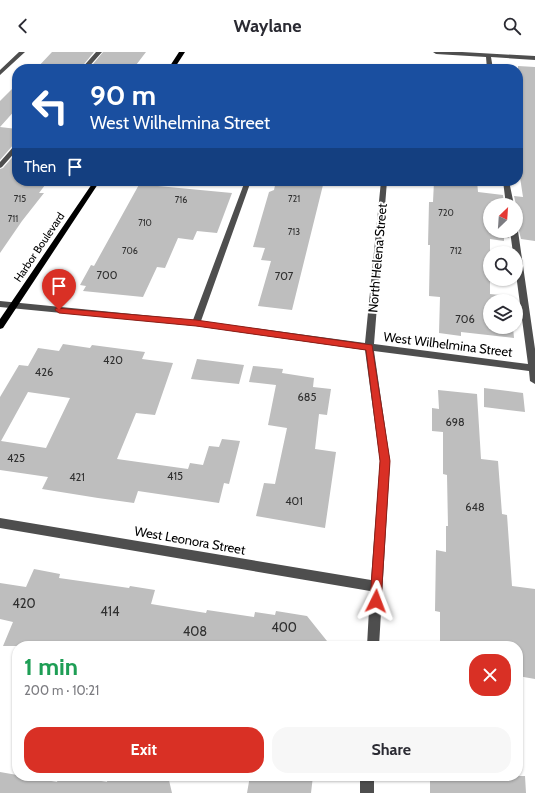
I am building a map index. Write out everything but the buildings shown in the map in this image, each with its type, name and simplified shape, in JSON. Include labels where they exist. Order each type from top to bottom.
[{"type":"main road","points":[[174,64],[182,52]]},
{"type":"main road","name":"Harbor Boulevard","points":[[0,326],[94,186]]},
{"type":"street","points":[[0,73],[22,52]]},
{"type":"street","points":[[88,64],[99,52]]},
{"type":"street","points":[[436,52],[492,54],[535,58]]},
{"type":"street","points":[[491,64],[492,54]]},
{"type":"street","points":[[0,166],[12,152]]},
{"type":"street","points":[[196,323],[246,186]]},
{"type":"street","name":"North Helena Street","points":[[373,641],[385,461],[369,347],[384,186]]},
{"type":"street","points":[[507,186],[509,198]]},
{"type":"street","points":[[515,238],[535,381]]},
{"type":"street","name":"West Wilhelmina Street","points":[[0,304],[196,323],[534,368]]},
{"type":"street","name":"West Leonora Street","points":[[0,523],[376,586]]},
{"type":"street","points":[[367,781],[367,793]]},
{"type":"route","points":[[59,310],[196,323],[369,347],[385,461],[376,601]]}]
